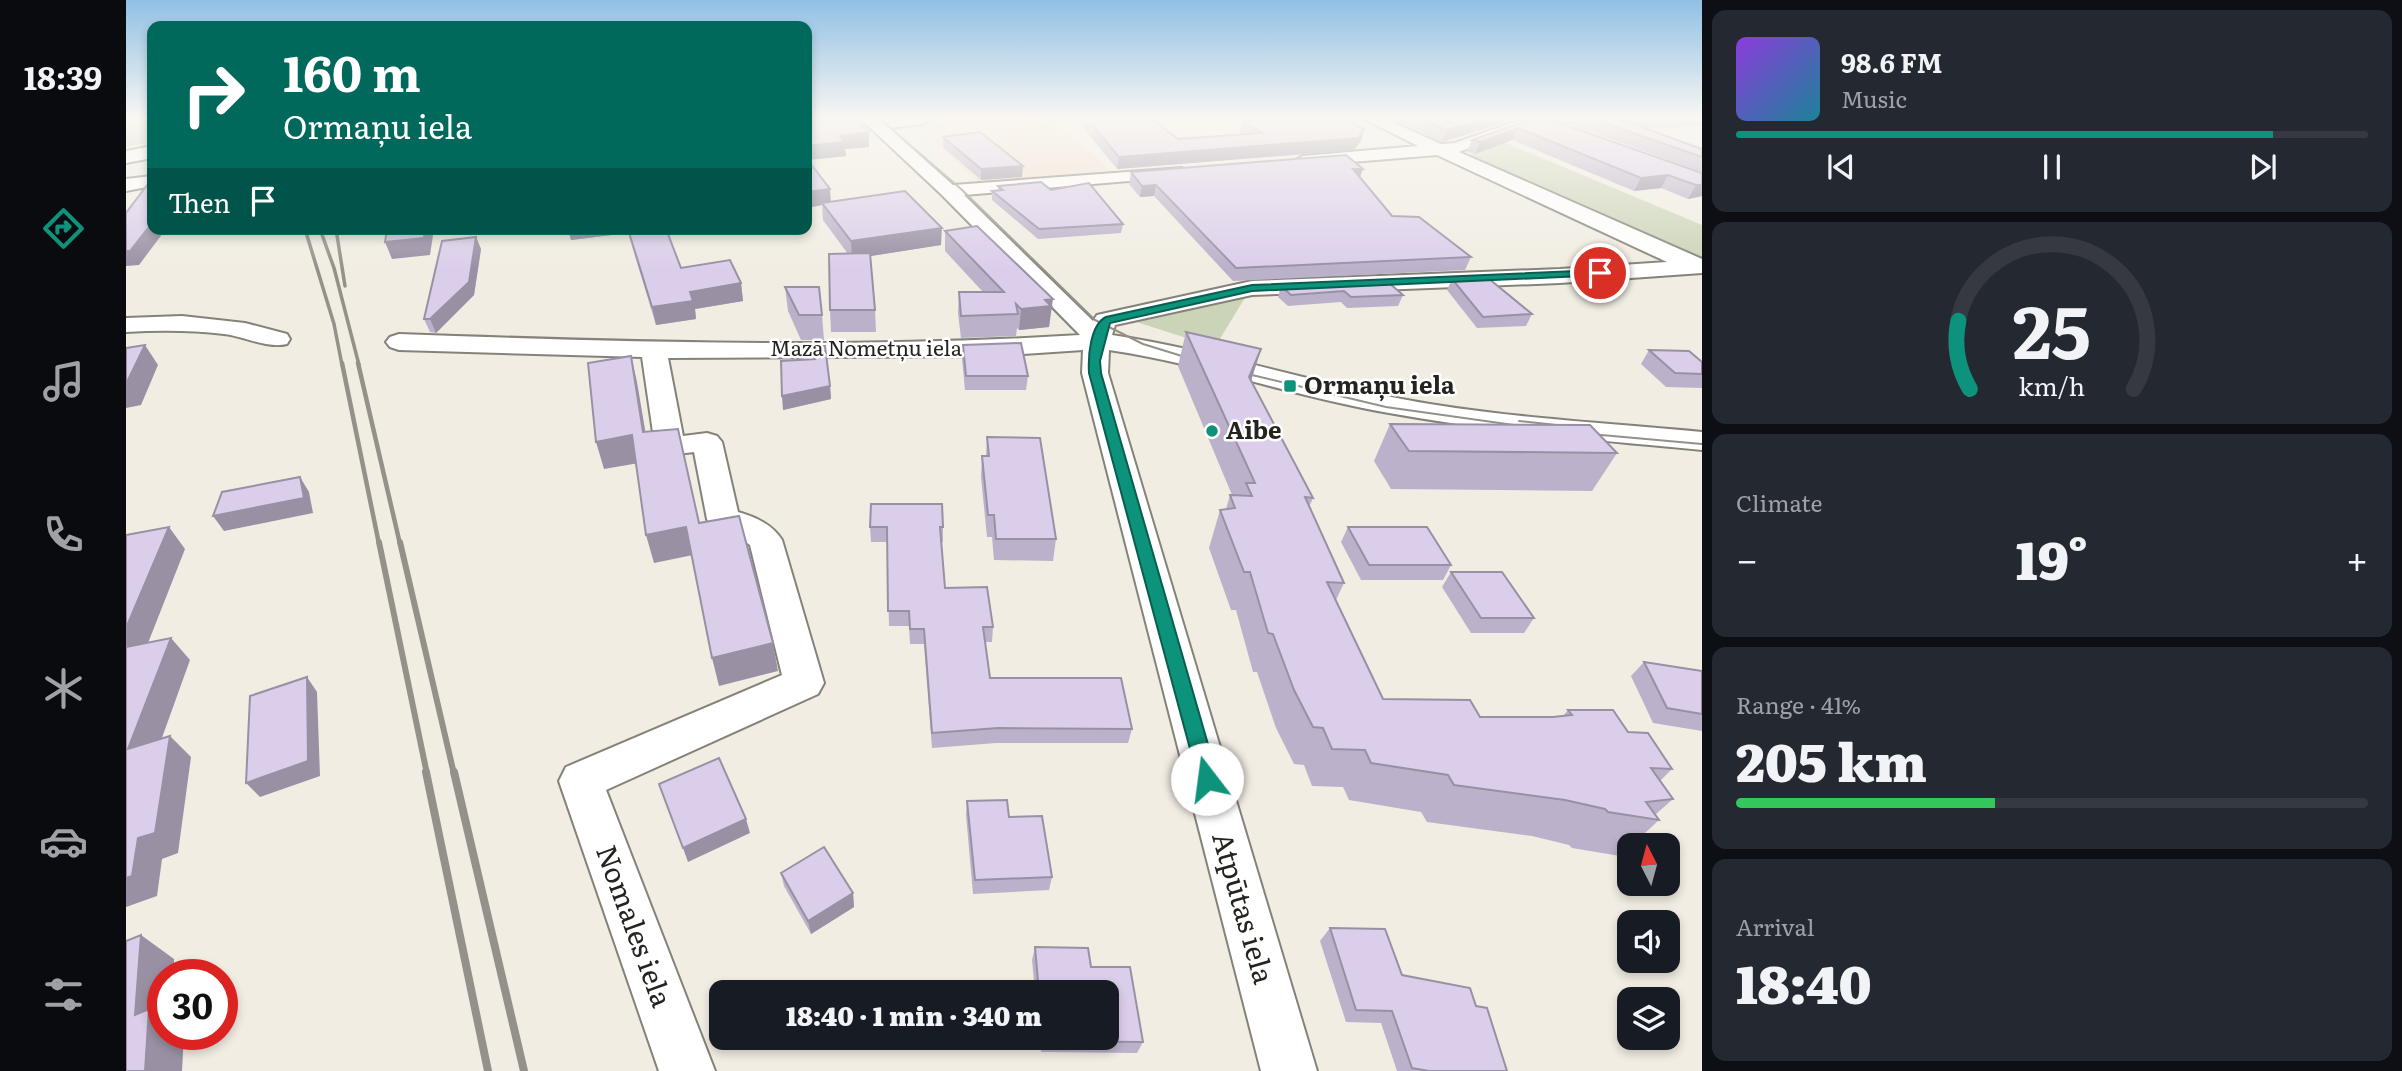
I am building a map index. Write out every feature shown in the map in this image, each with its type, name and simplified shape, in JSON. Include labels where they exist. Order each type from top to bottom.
[{"type":"street","points":[[924,169],[1100,341],[1106,320],[1252,288],[1560,276],[1699,266]]},
{"type":"street","points":[[1483,169],[1699,266]]},
{"type":"street","points":[[949,191],[1201,170]]},
{"type":"street","points":[[126,185],[147,182]]},
{"type":"street","points":[[126,325],[164,324],[250,331],[278,339]]},
{"type":"street","name":"Mazā Nometņu iela","points":[[399,342],[654,351],[992,348],[1100,341],[1175,352],[1296,385],[1389,405],[1536,425],[1702,441]]},
{"type":"street","name":"Atpūtas iela","points":[[1100,341],[1094,361],[1095,373],[1289,1071]]},
{"type":"street","name":"Nomales iela","points":[[654,351],[670,446],[707,442],[723,519],[744,525],[765,540],[804,683],[581,781],[687,1071]]},
{"type":"shaded area","points":[[964,169],[1111,171],[980,183]]},
{"type":"green space","points":[[1495,169],[1568,169],[1702,225],[1702,257],[1682,253]]},
{"type":"green space","points":[[1246,296],[1215,347],[1130,320]]},
{"type":"building","points":[[812,169],[815,169],[830,189],[812,191]]},
{"type":"building","points":[[1169,169],[1363,169],[1353,169],[1392,216],[1419,217],[1471,257],[1236,268],[1156,185],[1142,186],[1131,172]]},
{"type":"building","points":[[1619,169],[1691,169],[1702,173],[1702,185],[1668,175],[1641,178]]},
{"type":"building","points":[[1041,182],[1051,190],[1089,183],[1123,224],[1039,229],[992,191],[1003,190],[998,186]]},
{"type":"building","points":[[147,185],[147,229],[130,251],[126,251],[126,213]]},
{"type":"building","points":[[905,191],[942,228],[851,241],[822,203]]},
{"type":"building","points":[[977,226],[1053,299],[1045,300],[1051,306],[1021,309],[1016,304],[1018,314],[961,316],[959,292],[1004,292],[945,231]]},
{"type":"building","points":[[386,235],[424,235],[424,238],[385,242]]},
{"type":"building","points":[[630,235],[668,235],[681,268],[730,260],[741,283],[690,292],[693,301],[652,307]]},
{"type":"building","points":[[476,237],[469,282],[430,319],[424,319],[442,241]]},
{"type":"building","points":[[870,253],[875,310],[830,310],[829,254]]},
{"type":"building","points":[[1488,278],[1532,314],[1483,317],[1452,279]]},
{"type":"building","points":[[1388,282],[1403,295],[1351,297],[1344,291],[1291,295],[1281,286]]},
{"type":"building","points":[[785,287],[819,287],[822,315],[799,315]]},
{"type":"building","points":[[1186,332],[1261,349],[1249,377],[1313,498],[1305,497],[1344,583],[1327,582],[1383,699],[1470,700],[1480,717],[1553,717],[1572,715],[1568,710],[1613,710],[1628,732],[1648,733],[1672,769],[1651,768],[1673,799],[1646,802],[1659,820],[1608,812],[1565,800],[1454,785],[1448,775],[1371,763],[1365,750],[1332,749],[1323,728],[1313,727],[1294,690],[1273,634],[1268,633],[1250,572],[1244,572],[1220,510],[1235,508],[1230,495],[1252,496],[1246,483],[1255,483]]},
{"type":"building","points":[[1021,343],[1028,376],[966,376],[963,345]]},
{"type":"building","points":[[145,345],[126,384],[126,348]]},
{"type":"building","points":[[809,346],[825,346],[830,386],[782,396],[781,361],[815,359]]},
{"type":"building","points":[[1649,350],[1689,351],[1702,362],[1702,374],[1675,373]]},
{"type":"building","points":[[631,356],[643,432],[678,429],[699,523],[739,516],[773,643],[712,658],[686,527],[646,535],[632,435],[596,442],[588,363]]},
{"type":"building","points":[[1390,424],[1590,425],[1617,453],[1409,451]]},
{"type":"building","points":[[987,437],[1040,438],[1056,539],[996,539],[994,515],[988,515],[982,456],[989,456]]},
{"type":"building","points":[[300,477],[304,498],[213,516],[222,492]]},
{"type":"building","points":[[871,504],[942,504],[943,527],[940,527],[945,588],[987,587],[993,627],[983,627],[990,678],[1121,678],[1132,729],[998,728],[932,733],[924,629],[910,629],[909,611],[888,611],[887,527],[870,527]]},
{"type":"building","points":[[169,527],[126,628],[126,535]]},
{"type":"building","points":[[1348,527],[1427,527],[1451,565],[1369,565]]},
{"type":"building","points":[[1451,572],[1502,572],[1534,618],[1481,618]]},
{"type":"building","points":[[171,638],[128,749],[170,736],[155,833],[138,838],[132,876],[126,878],[126,647]]},
{"type":"building","points":[[1644,662],[1702,671],[1702,714],[1667,708]]},
{"type":"building","points":[[307,677],[308,761],[246,783],[250,696]]},
{"type":"building","points":[[719,758],[746,819],[683,848],[659,784]]},
{"type":"building","points":[[1007,800],[1009,817],[1042,816],[1052,877],[975,880],[967,801]]},
{"type":"building","points":[[824,847],[853,893],[808,921],[781,873]]},
{"type":"building","points":[[1330,928],[1385,929],[1402,975],[1470,988],[1476,1006],[1487,1008],[1507,1071],[1429,1071],[1412,1068],[1392,1011],[1356,1010]]},
{"type":"building","points":[[141,935],[135,1015],[147,1010],[145,1071],[126,1071],[126,941]]},
{"type":"building","points":[[1035,947],[1088,948],[1091,967],[1130,967],[1143,1042],[1119,1042],[1119,980],[1038,980]]},
{"type":"tram line","points":[[938,169],[1095,320],[1143,344],[1198,361]]},
{"type":"tram line","points":[[1235,371],[1386,407],[1527,427]]},
{"type":"tram line","points":[[1519,421],[1575,427]]},
{"type":"tram line","points":[[1579,433],[1702,444]]},
{"type":"railway","points":[[307,235],[334,324],[342,365]]},
{"type":"railway","points":[[322,235],[334,268],[359,365]]},
{"type":"railway","points":[[337,235],[345,286]]},
{"type":"railway","points":[[342,363],[379,544]]},
{"type":"railway","points":[[358,363],[400,544]]},
{"type":"railway","points":[[379,542],[427,774]]},
{"type":"railway","points":[[400,542],[454,774]]},
{"type":"railway","points":[[426,772],[488,1071]]},
{"type":"railway","points":[[454,772],[524,1071]]},
{"type":"place","name":"Ormaņu iela","points":[[1290,386]]},
{"type":"place","name":"Aibe","points":[[1212,431]]},
{"type":"route","points":[[1207,779],[1095,373],[1094,361],[1102,325],[1106,320],[1252,288],[1600,273]]}]
